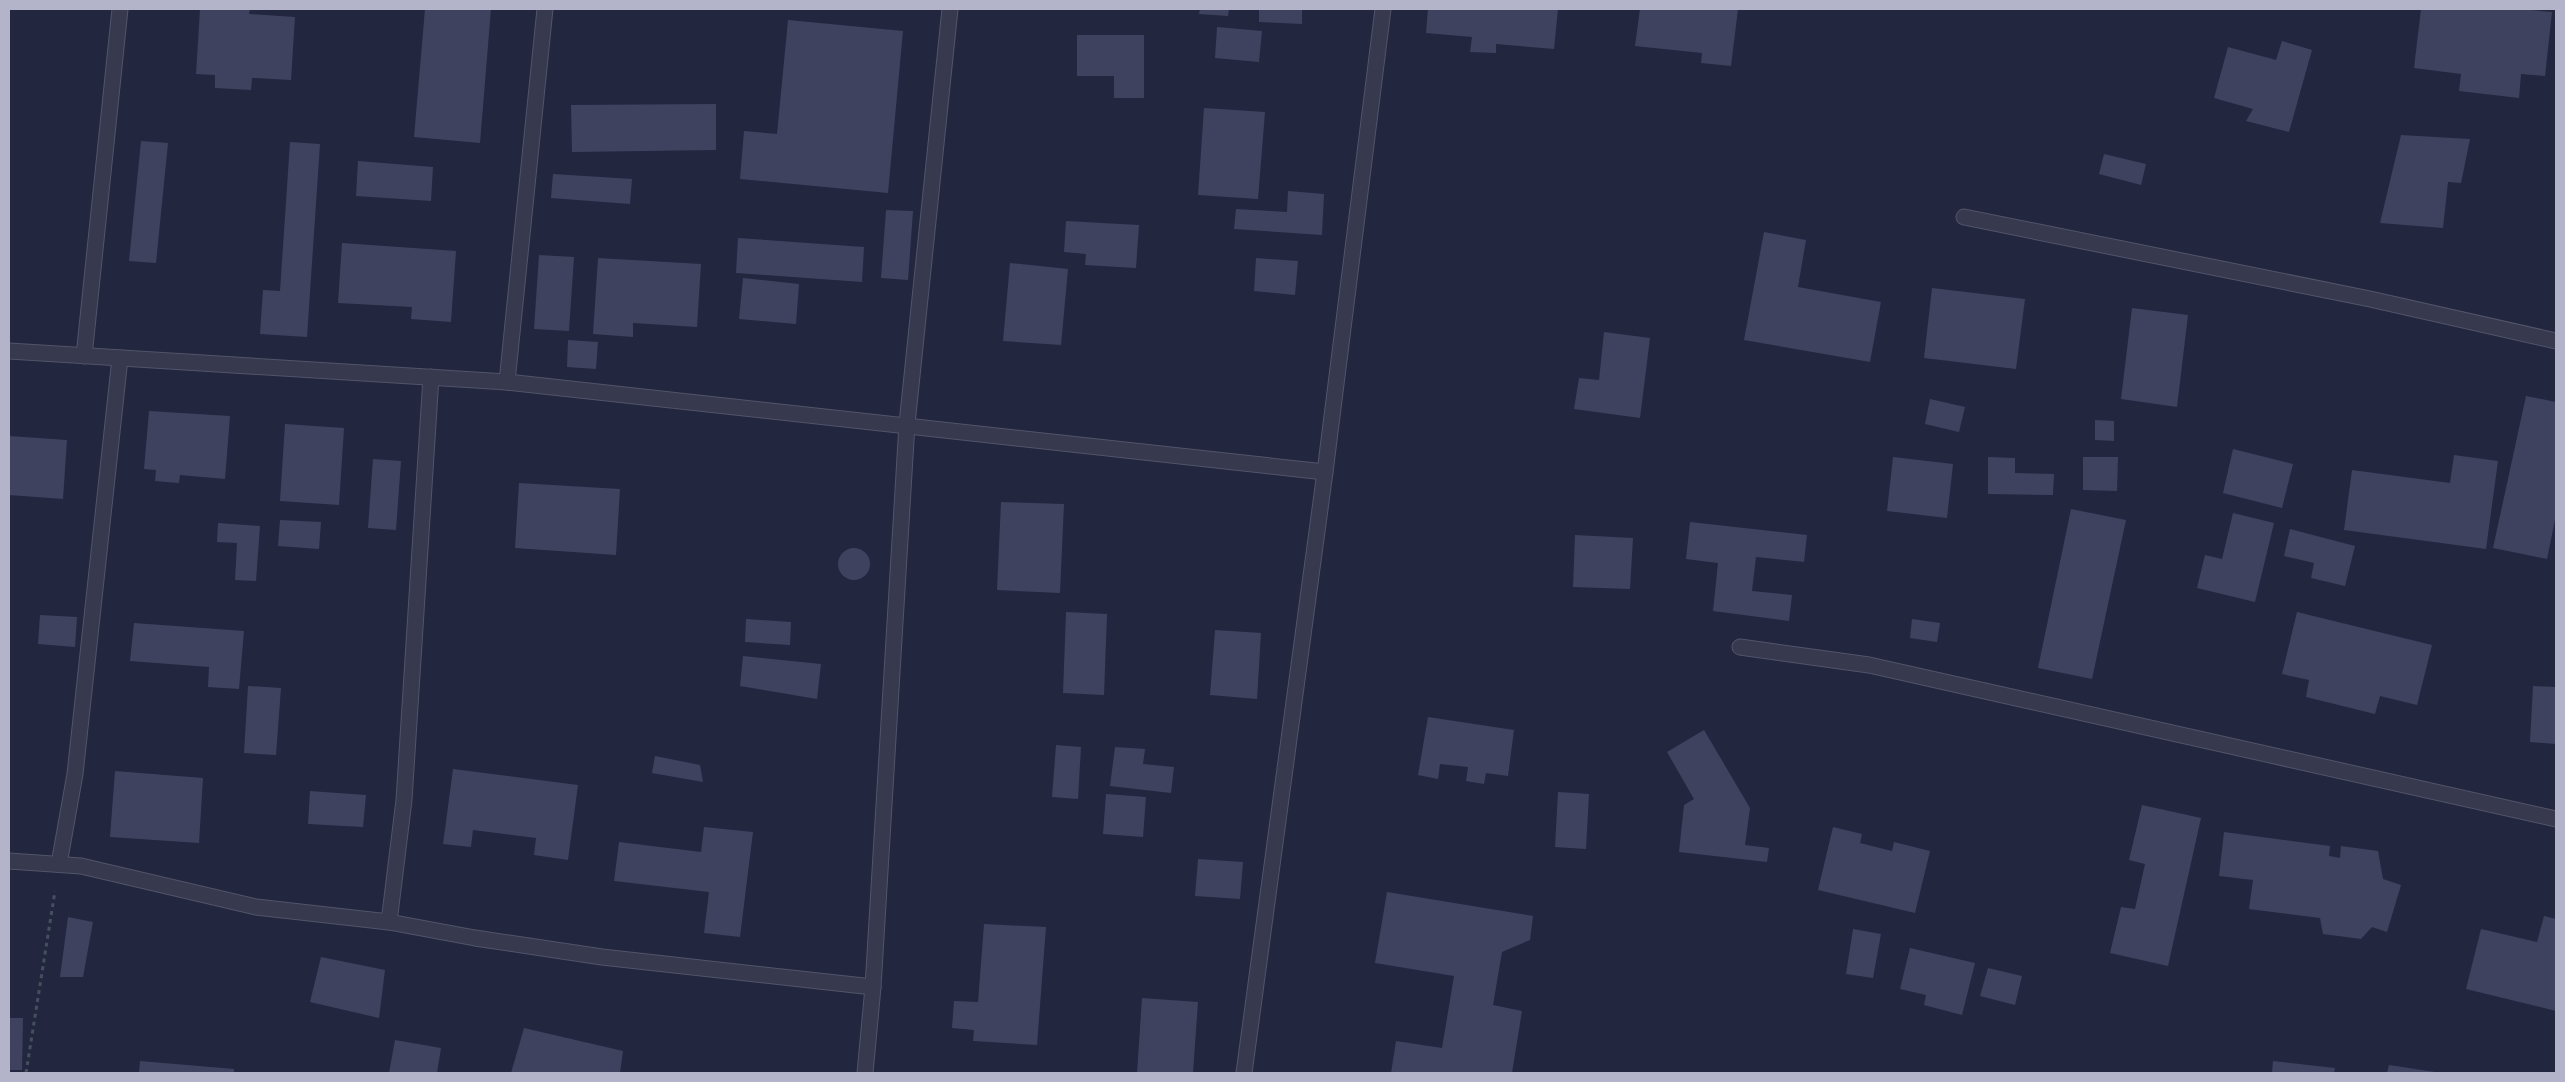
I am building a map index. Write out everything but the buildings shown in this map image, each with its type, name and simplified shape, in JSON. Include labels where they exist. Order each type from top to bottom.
[{"type":"street","points":[[84,356],[120,9]]},
{"type":"street","points":[[507,382],[545,9]]},
{"type":"street","points":[[865,1073],[873,987],[907,424],[950,9]]},
{"type":"street","points":[[1244,1073],[1325,472],[1383,9]]},
{"type":"street","points":[[1964,217],[2370,299],[2556,341]]},
{"type":"street","points":[[9,351],[507,382],[907,424],[1325,472]]},
{"type":"street","points":[[59,864],[75,774],[120,358]]},
{"type":"street","points":[[389,922],[404,800],[431,377]]},
{"type":"street","points":[[1740,646],[1869,665],[2556,819]]},
{"type":"street","points":[[9,861],[59,864],[97,870],[256,907],[389,922],[475,938],[602,957],[873,987]]},
{"type":"path","points":[[26,1073],[59,864]]}]
